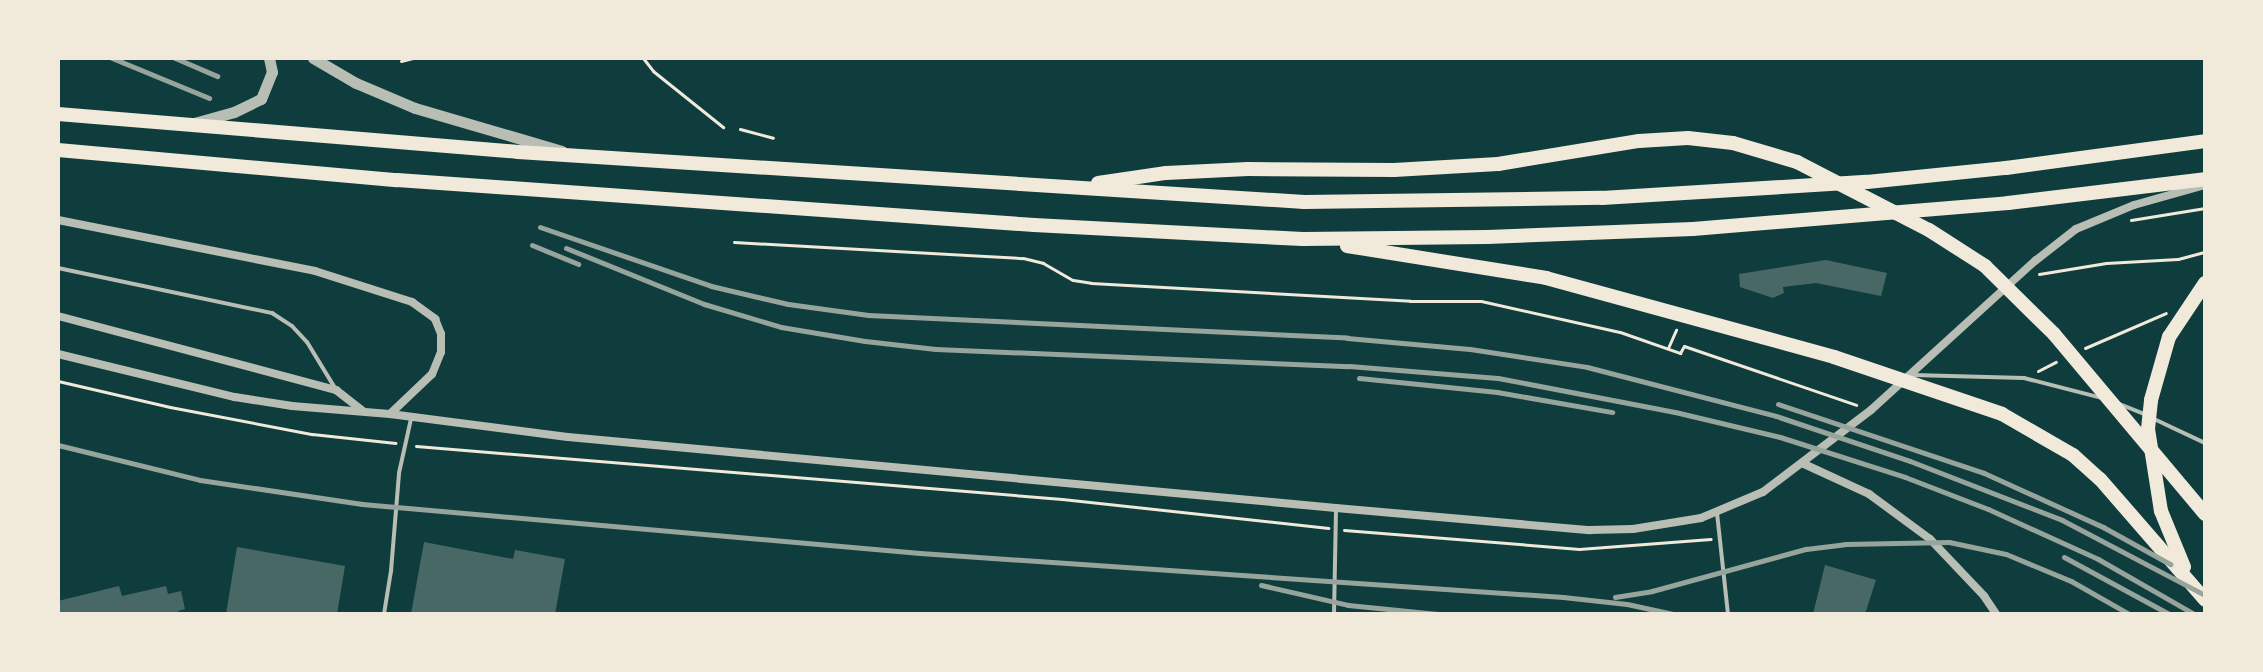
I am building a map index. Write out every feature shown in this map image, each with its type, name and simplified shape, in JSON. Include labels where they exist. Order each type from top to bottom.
[{"type":"main road","points":[[58,114],[574,154],[1304,202],[1602,198],[1883,180],[2006,168],[2205,141]]},
{"type":"main road","points":[[1068,188],[1166,173],[1305,168],[1394,170],[1498,164],[1639,141],[1688,138],[1733,143],[1797,162],[1929,230],[1985,266],[2054,334],[2205,514]]},
{"type":"main road","points":[[58,150],[382,179],[1034,225],[1303,239],[1487,237],[1693,229],[2008,203],[2205,182]]},
{"type":"main road","points":[[1303,239],[1546,278],[1902,377],[2002,414],[2073,455],[2100,479],[2201,596]]},
{"type":"main road","points":[[2201,596],[2161,511],[2148,429],[2151,400],[2169,337],[2205,283]]},
{"type":"street","points":[[183,126],[234,112],[261,99],[272,72],[269,58]]},
{"type":"street","points":[[313,58],[356,83],[415,108],[574,154]]},
{"type":"street","points":[[58,354],[235,397],[568,437],[1590,530],[1666,526],[1717,513],[1763,492],[1804,464],[1871,410],[2035,261],[2076,229],[2134,205],[2205,182]]},
{"type":"street","points":[[58,220],[315,271],[412,302],[435,319],[441,334],[441,352],[432,374],[390,414]]},
{"type":"street","points":[[58,316],[336,390],[363,411]]},
{"type":"street","points":[[1804,464],[1869,494],[1930,539],[1984,596],[1996,614]]},
{"type":"lane","points":[[58,268],[272,313],[292,326],[307,342],[336,390]]},
{"type":"lane","points":[[1911,375],[2024,378],[2072,388],[2130,407],[2205,443]]},
{"type":"lane","points":[[384,614],[405,445],[412,418]]},
{"type":"lane","points":[[1334,614],[1336,508]]},
{"type":"lane","points":[[1717,513],[1728,614]]},
{"type":"path","points":[[401,61],[413,58]]},
{"type":"path","points":[[643,58],[653,71],[723,127]]},
{"type":"path","points":[[740,129],[773,138]]},
{"type":"path","points":[[2118,222],[2205,208]]},
{"type":"path","points":[[734,242],[1023,258],[1043,263],[1073,280],[1091,283],[1410,301],[1481,301],[1620,332],[1680,353],[1684,346],[1871,410]]},
{"type":"path","points":[[2040,268],[2031,277],[2053,270],[2178,259],[2205,252]]},
{"type":"path","points":[[2075,352],[2179,308]]},
{"type":"path","points":[[1668,348],[1682,317]]},
{"type":"path","points":[[2024,378],[2062,359]]},
{"type":"path","points":[[58,381],[170,407],[312,434],[405,445],[747,476],[1062,499],[1335,529],[1579,549],[1720,538]]},
{"type":"building","points":[[1826,260],[1887,273],[1881,296],[1816,283],[1783,287],[1784,293],[1773,298],[1740,287],[1739,274]]},
{"type":"building","points":[[424,542],[513,559],[515,550],[565,559],[555,614],[411,614]]},
{"type":"building","points":[[237,547],[345,566],[337,614],[226,614]]},
{"type":"building","points":[[1825,565],[1876,580],[1865,614],[1813,614]]},
{"type":"building","points":[[119,586],[122,596],[166,586],[168,594],[181,591],[185,609],[178,611],[179,614],[58,614],[58,601]]},
{"type":"railway","points":[[112,58],[209,98]]},
{"type":"railway","points":[[175,58],[217,76]]},
{"type":"railway","points":[[540,227],[711,286],[788,304],[868,315],[1347,338],[1470,349],[1587,367],[1776,416],[1910,461],[2062,520],[2205,595]]},
{"type":"railway","points":[[532,245],[578,264]]},
{"type":"railway","points":[[566,248],[704,304],[781,327],[865,341],[936,349],[1349,366],[1498,378],[1675,412],[1780,437],[1905,477],[1988,509],[2098,559],[2194,614]]},
{"type":"railway","points":[[1359,378],[1497,392],[1612,412]]},
{"type":"railway","points":[[1778,404],[1984,473],[2103,527],[2170,564]]},
{"type":"railway","points":[[58,445],[200,480],[362,504],[920,553],[1563,597],[1627,604],[1673,614]]},
{"type":"railway","points":[[1615,597],[1652,591],[1806,549],[1845,544],[1949,542],[2006,554],[2071,581],[2129,614]]},
{"type":"railway","points":[[2064,557],[2169,614]]},
{"type":"railway","points":[[1261,585],[1348,605],[1438,614]]}]
